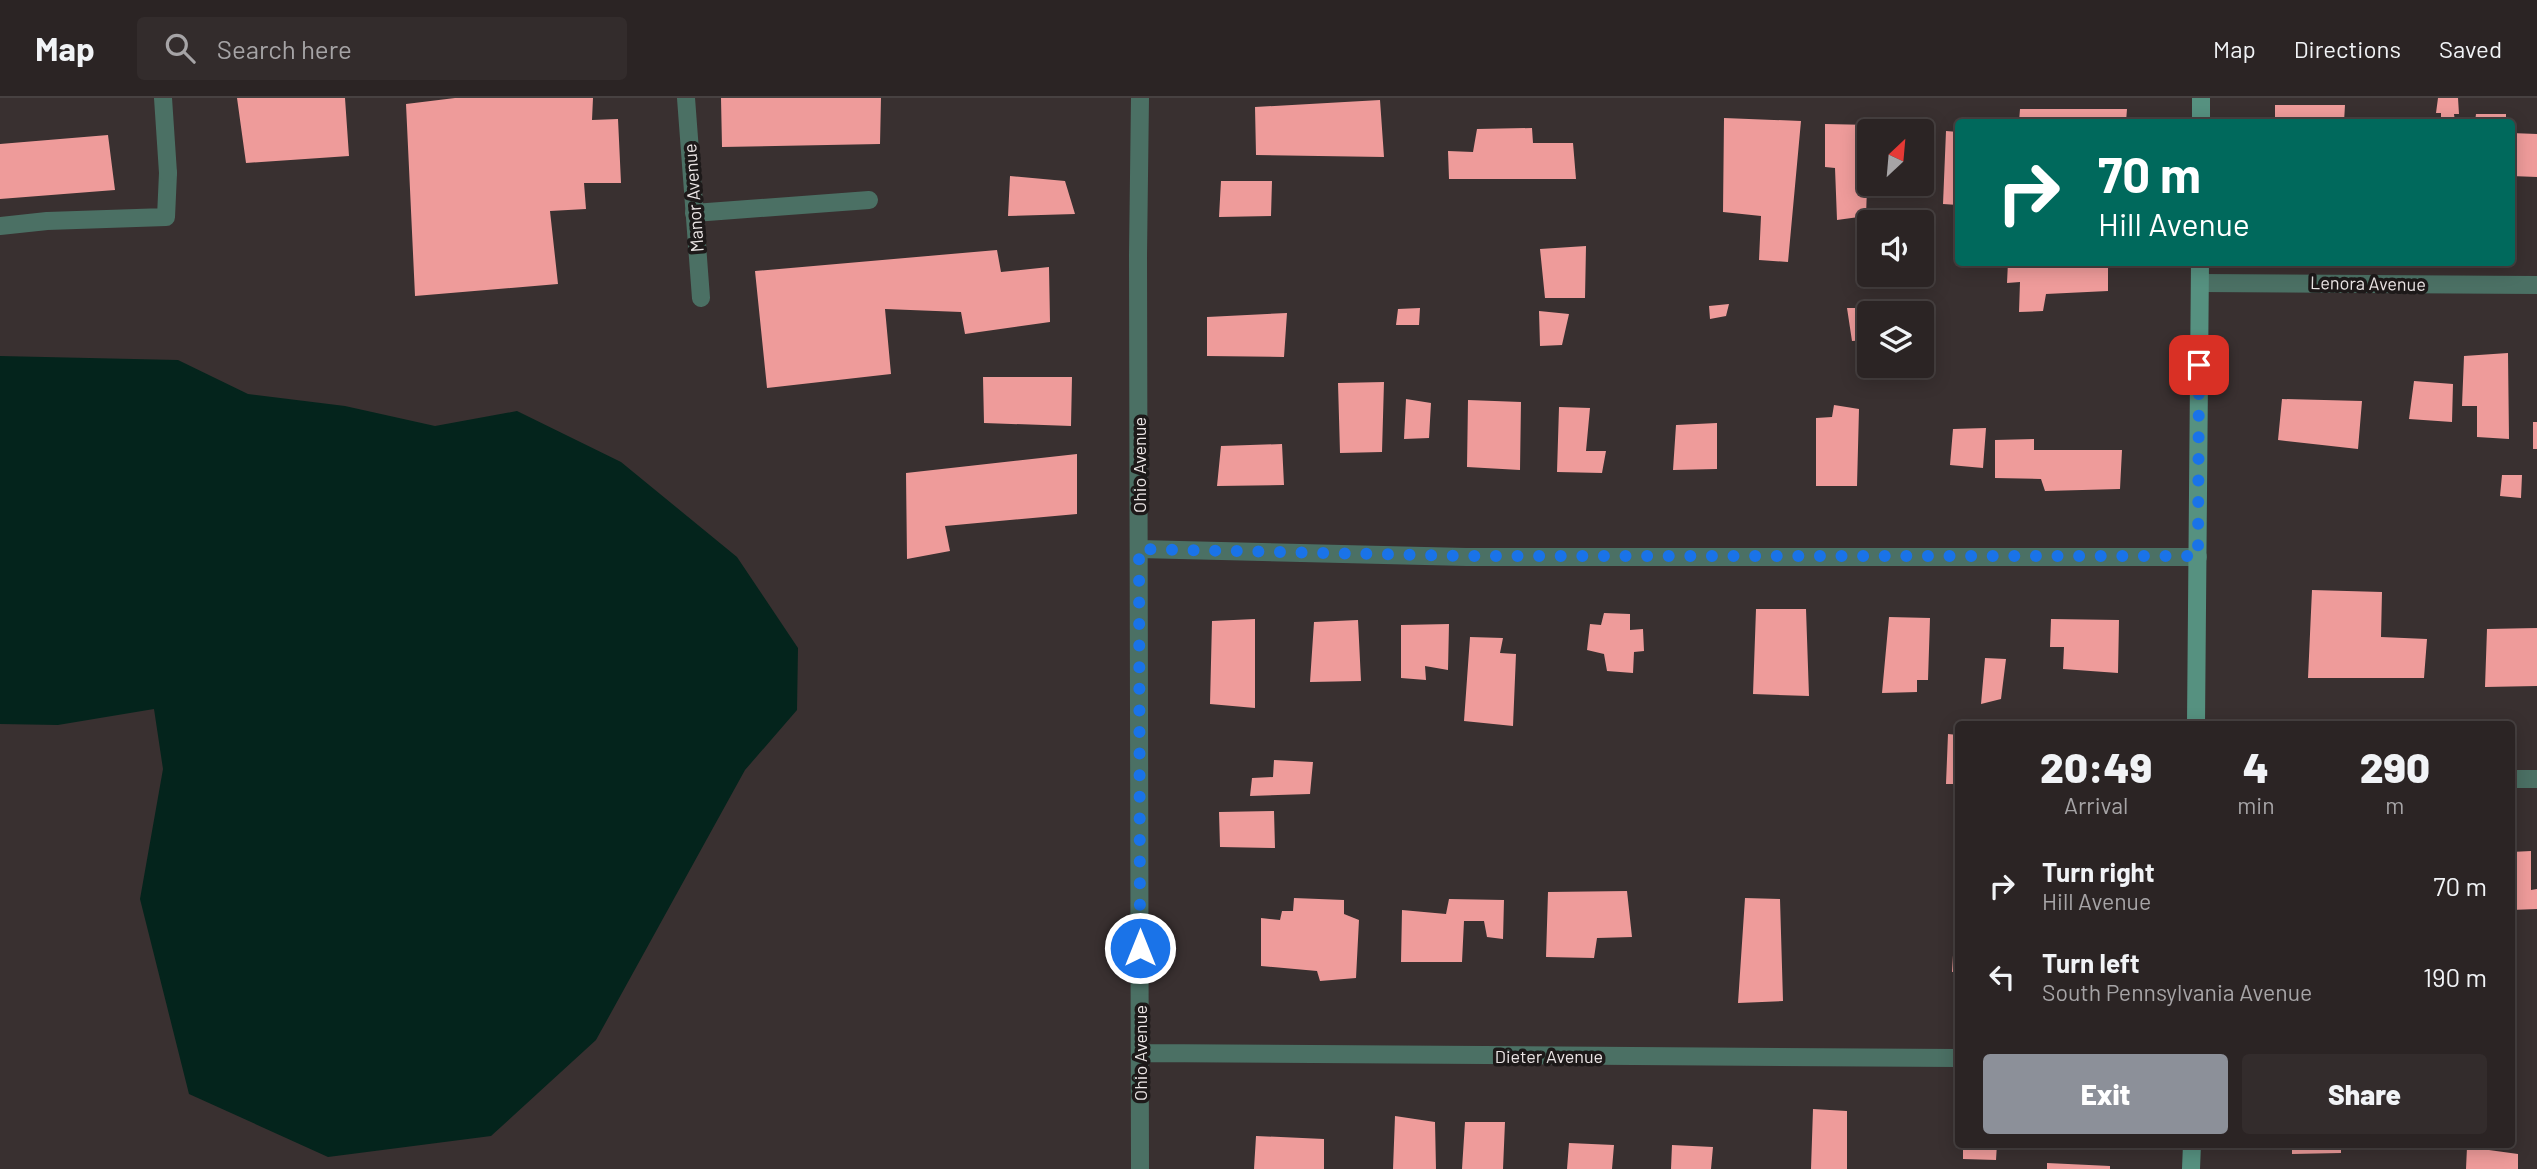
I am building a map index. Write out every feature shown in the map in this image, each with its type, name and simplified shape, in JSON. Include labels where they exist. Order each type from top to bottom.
[{"type":"main road","points":[[2200,119],[2201,98]]},
{"type":"main road","points":[[2196,721],[2200,266]]},
{"type":"main road","points":[[2191,1169],[2192,1148]]},
{"type":"street","points":[[0,226],[47,221],[166,217],[168,173],[163,98]]},
{"type":"street","name":"Manor Avenue","points":[[685,98],[701,298]]},
{"type":"street","name":"Ohio Avenue","points":[[1140,98],[1140,1169]]},
{"type":"street","points":[[694,213],[869,200]]},
{"type":"street","name":"Lenora Avenue","points":[[2200,283],[2537,285]]},
{"type":"street","points":[[1139,549],[1480,557],[2198,556]]},
{"type":"street","points":[[2515,779],[2537,779]]},
{"type":"street","name":"Dieter Avenue","points":[[1140,1053],[1955,1058]]},
{"type":"shaded area","points":[[0,356],[178,360],[248,394],[345,406],[435,426],[517,411],[621,462],[737,557],[798,648],[797,710],[745,770],[596,1040],[491,1136],[328,1157],[189,1094],[140,899],[163,769],[154,709],[58,725],[0,724]]},
{"type":"building","points":[[237,98],[345,98],[349,156],[246,163]]},
{"type":"building","points":[[455,98],[593,98],[592,120],[618,119],[621,183],[584,183],[586,209],[550,211],[558,284],[415,296],[406,104]]},
{"type":"building","points":[[721,98],[881,98],[880,144],[722,147]]},
{"type":"building","points":[[2438,98],[2458,98],[2459,114],[2454,114],[2455,119],[2441,119],[2441,113],[2436,113]]},
{"type":"building","points":[[1380,100],[1384,157],[1256,155],[1255,107]]},
{"type":"building","points":[[2275,105],[2345,105],[2344,119],[2275,119]]},
{"type":"building","points":[[2020,109],[2127,109],[2126,119],[2019,119]]},
{"type":"building","points":[[2476,114],[2506,114],[2506,119],[2475,119]]},
{"type":"building","points":[[1724,118],[1801,121],[1788,262],[1759,260],[1761,216],[1723,212]]},
{"type":"building","points":[[1825,124],[1857,125],[1857,196],[1867,196],[1866,210],[1857,210],[1857,217],[1837,220],[1835,168],[1825,167]]},
{"type":"building","points":[[1532,128],[1533,143],[1573,143],[1576,179],[1449,179],[1448,151],[1473,152],[1477,129]]},
{"type":"building","points":[[1946,131],[1955,132],[1955,205],[1943,204]]},
{"type":"building","points":[[2515,133],[2537,134],[2537,177],[2515,176]]},
{"type":"building","points":[[108,135],[115,190],[0,199],[0,144]]},
{"type":"building","points":[[1010,176],[1065,181],[1075,214],[1008,216]]},
{"type":"building","points":[[1221,181],[1272,181],[1271,216],[1219,217]]},
{"type":"building","points":[[1586,246],[1585,298],[1545,298],[1540,249]]},
{"type":"building","points":[[997,250],[1001,272],[1049,267],[1050,322],[965,334],[961,312],[885,309],[891,374],[767,388],[755,271]]},
{"type":"building","points":[[2008,266],[2108,266],[2108,291],[2046,294],[2043,311],[2019,312],[2020,282],[2007,283]]},
{"type":"building","points":[[1729,304],[1726,316],[1710,319],[1709,306]]},
{"type":"building","points":[[1420,308],[1419,325],[1396,325],[1398,309]]},
{"type":"building","points":[[1847,308],[1857,308],[1857,341],[1852,341]]},
{"type":"building","points":[[1539,311],[1569,314],[1562,345],[1540,346]]},
{"type":"building","points":[[1287,313],[1284,357],[1207,356],[1207,317]]},
{"type":"building","points":[[2508,353],[2509,439],[2477,437],[2477,406],[2462,406],[2464,356]]},
{"type":"building","points":[[983,377],[1072,377],[1071,426],[984,423]]},
{"type":"building","points":[[2414,381],[2453,384],[2452,422],[2409,419]]},
{"type":"building","points":[[1384,382],[1382,452],[1340,453],[1338,383]]},
{"type":"building","points":[[1406,399],[1431,403],[1429,438],[1404,439]]},
{"type":"building","points":[[2282,399],[2362,401],[2358,449],[2278,440]]},
{"type":"building","points":[[1468,400],[1521,402],[1520,470],[1467,467]]},
{"type":"building","points":[[1834,405],[1859,409],[1857,486],[1816,486],[1816,418],[1832,417]]},
{"type":"building","points":[[1559,407],[1590,408],[1586,451],[1606,451],[1602,473],[1557,472]]},
{"type":"building","points":[[2533,422],[2537,422],[2537,449],[2533,449]]},
{"type":"building","points":[[1717,423],[1717,469],[1673,470],[1676,425]]},
{"type":"building","points":[[1986,428],[1983,468],[1950,465],[1953,429]]},
{"type":"building","points":[[2034,439],[2034,450],[2122,450],[2120,489],[2045,491],[2041,479],[1995,478],[1995,440]]},
{"type":"building","points":[[1282,444],[1284,485],[1217,486],[1221,446]]},
{"type":"building","points":[[1077,454],[1077,514],[945,526],[950,551],[907,559],[906,473]]},
{"type":"building","points":[[2502,475],[2522,475],[2521,498],[2500,496]]},
{"type":"building","points":[[2312,590],[2382,592],[2381,637],[2427,639],[2424,678],[2308,678]]},
{"type":"building","points":[[1756,609],[1806,609],[1809,696],[1753,694]]},
{"type":"building","points":[[1604,613],[1630,614],[1630,630],[1643,629],[1644,651],[1634,652],[1633,673],[1607,671],[1604,654],[1587,650],[1590,624],[1601,625]]},
{"type":"building","points":[[1889,617],[1930,618],[1928,680],[1917,680],[1917,692],[1882,693]]},
{"type":"building","points":[[1255,619],[1255,708],[1210,704],[1212,621]]},
{"type":"building","points":[[2051,619],[2119,620],[2118,673],[2063,669],[2064,647],[2050,647]]},
{"type":"building","points":[[1358,620],[1361,681],[1310,682],[1314,622]]},
{"type":"building","points":[[1449,624],[1448,670],[1425,666],[1426,680],[1401,678],[1401,625]]},
{"type":"building","points":[[2537,628],[2537,686],[2485,687],[2487,629]]},
{"type":"building","points":[[1470,637],[1503,638],[1500,653],[1516,654],[1513,726],[1464,721]]},
{"type":"building","points":[[1985,658],[2006,659],[2001,699],[1981,704]]},
{"type":"building","points":[[1948,734],[1955,735],[1955,784],[1946,784]]},
{"type":"building","points":[[1274,760],[1313,762],[1310,794],[1250,796],[1252,778],[1273,777]]},
{"type":"building","points":[[1274,811],[1275,848],[1220,847],[1219,812]]},
{"type":"building","points":[[2531,851],[2531,890],[2537,889],[2537,909],[2515,910],[2515,852]]},
{"type":"building","points":[[1627,891],[1632,937],[1597,938],[1594,958],[1546,957],[1548,892]]},
{"type":"building","points":[[1294,898],[1344,900],[1344,914],[1359,920],[1356,978],[1320,981],[1317,971],[1261,966],[1261,918],[1280,920],[1282,911],[1293,911]]},
{"type":"building","points":[[1745,898],[1780,899],[1783,1001],[1738,1003]]},
{"type":"building","points":[[1449,899],[1504,900],[1503,939],[1487,937],[1484,921],[1464,921],[1462,962],[1401,962],[1402,910],[1446,914]]},
{"type":"building","points":[[1955,921],[1955,972],[1952,972]]},
{"type":"building","points":[[1813,1109],[1847,1111],[1847,1169],[1811,1169]]},
{"type":"building","points":[[1395,1116],[1435,1122],[1436,1169],[1393,1169]]},
{"type":"building","points":[[1465,1122],[1505,1122],[1503,1169],[1462,1169]]},
{"type":"building","points":[[1256,1136],[1324,1139],[1324,1169],[1254,1169]]},
{"type":"building","points":[[1569,1143],[1614,1145],[1612,1169],[1567,1169]]},
{"type":"building","points":[[1672,1145],[1713,1147],[1711,1169],[1671,1169]]},
{"type":"building","points":[[1963,1148],[1997,1148],[1996,1160],[1963,1159]]},
{"type":"building","points":[[2292,1148],[2341,1148],[2341,1153],[2292,1154]]},
{"type":"building","points":[[2467,1148],[2518,1154],[2518,1169],[2466,1169]]},
{"type":"building","points":[[2047,1163],[2110,1166],[2110,1169],[2047,1169]]},
{"type":"route","points":[[1140,948],[1139,549],[1466,556],[2198,556],[2199,365]]}]
